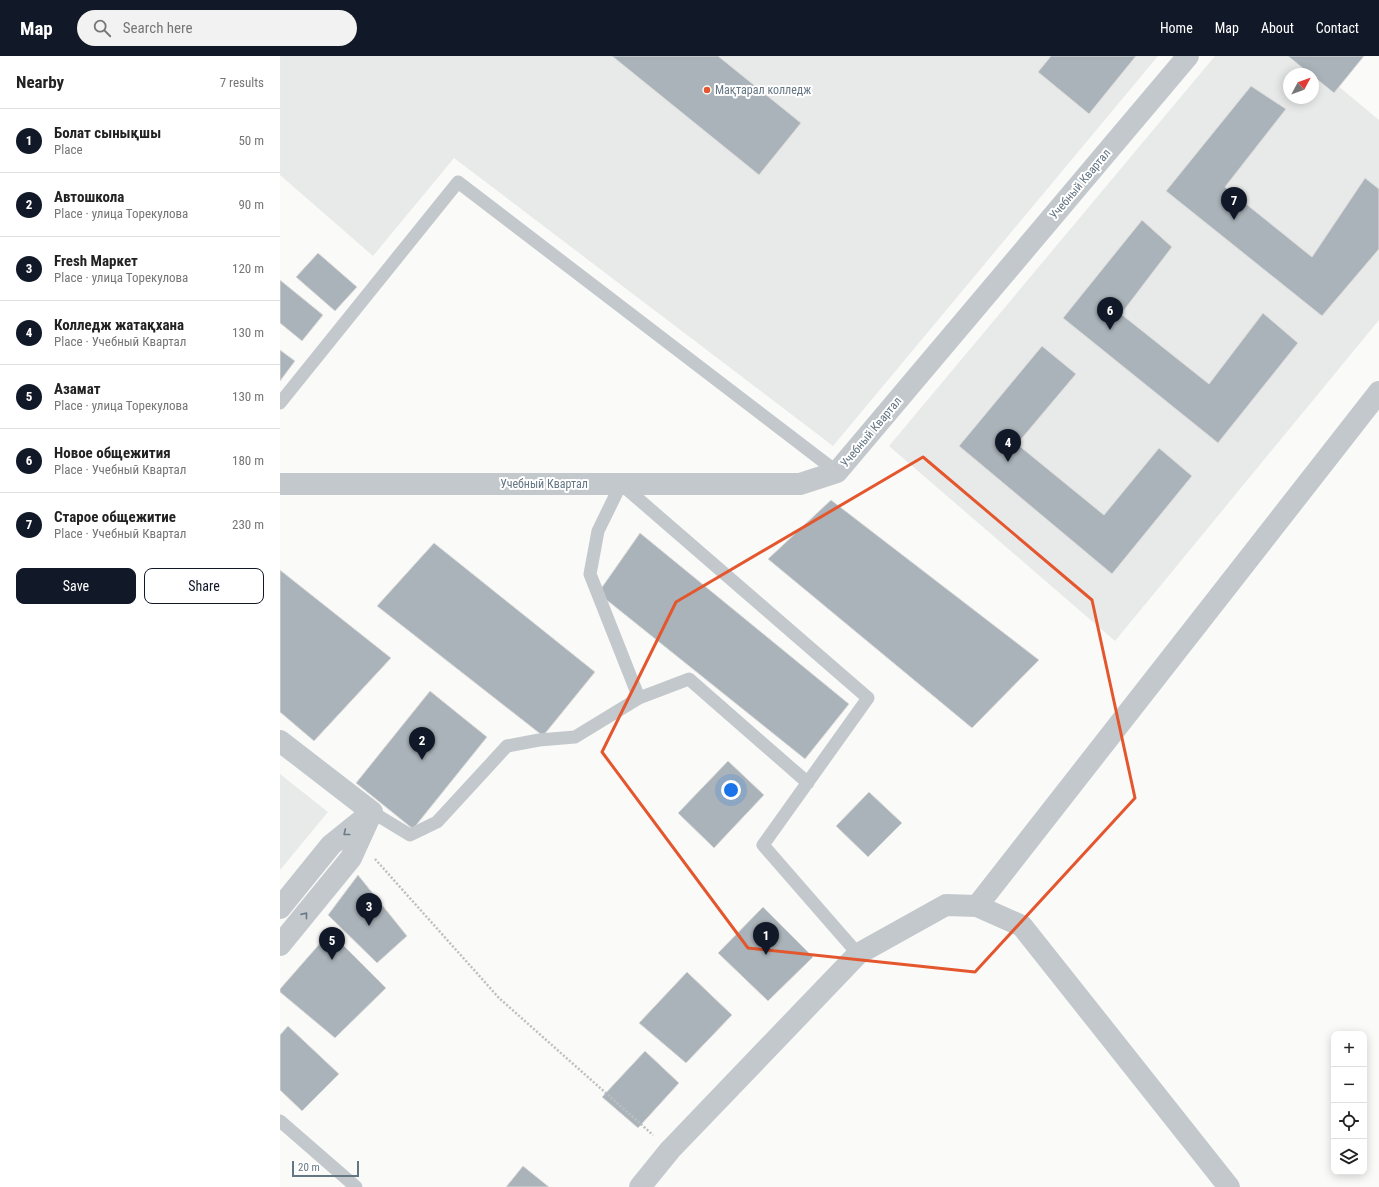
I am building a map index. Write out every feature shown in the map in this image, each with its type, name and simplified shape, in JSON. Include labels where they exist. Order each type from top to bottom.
[{"type":"street","name":"Учебный Квартал","points":[[280,484],[800,484],[837,472],[1188,56]]},
{"type":"street","points":[[977,906],[1379,392]]},
{"type":"street","points":[[280,741],[372,812]]},
{"type":"street","points":[[280,945],[351,858],[372,812]]},
{"type":"street","points":[[280,908],[331,845],[372,812]]},
{"type":"street","points":[[640,1187],[670,1150],[858,954],[946,905],[977,906],[1022,926],[1229,1187]]},
{"type":"lane","points":[[280,403],[458,182],[837,472]]},
{"type":"lane","points":[[639,698],[590,574],[598,531],[621,484],[868,698],[763,845],[858,954]]},
{"type":"lane","points":[[372,812],[410,835],[437,822],[507,746],[540,740],[575,737],[639,698],[689,680],[808,783]]},
{"type":"lane","points":[[280,1121],[356,1187]]},
{"type":"path","points":[[358,841],[499,998],[670,1150]]},
{"type":"highlighted area","points":[[923,457],[1092,600],[1135,798],[975,972],[748,948],[602,752],[676,602]]},
{"type":"shaded area","points":[[280,56],[1158,56],[833,446],[454,158],[373,256],[280,175]]},
{"type":"shaded area","points":[[1215,56],[1302,56],[1316,68],[1283,68],[1283,104],[1319,104],[1319,70],[1379,120],[1379,320],[1115,641],[889,446]]},
{"type":"shaded area","points":[[280,774],[328,812],[280,870]]},
{"type":"building","name":"Мақтарал колледж","points":[[612,56],[718,56],[801,123],[759,175]]},
{"type":"building","points":[[1051,56],[1136,56],[1089,114],[1038,72]]},
{"type":"building","points":[[1288,56],[1364,56],[1334,93],[1319,81],[1319,68],[1303,68]]},
{"type":"building","points":[[1251,86],[1286,109],[1225,187],[1312,257],[1365,178],[1379,189],[1379,249],[1322,316],[1166,191]]},
{"type":"building","points":[[1142,220],[1172,247],[1121,314],[1209,384],[1263,313],[1298,343],[1218,443],[1063,318]]},
{"type":"building","points":[[318,253],[357,287],[335,311],[296,277]]},
{"type":"building","points":[[280,280],[323,315],[302,341],[280,323]]},
{"type":"building","points":[[1042,346],[1076,374],[1017,444],[1104,515],[1159,448],[1192,476],[1112,574],[959,446]]},
{"type":"building","points":[[280,350],[295,361],[280,381]]},
{"type":"building","points":[[831,500],[1039,660],[972,728],[768,559]]},
{"type":"building","points":[[640,533],[849,704],[805,759],[598,593]]},
{"type":"building","points":[[434,543],[595,672],[543,736],[377,606]]},
{"type":"building","points":[[280,570],[391,658],[314,741],[280,712]]},
{"type":"building","points":[[430,691],[487,737],[413,829],[356,783]]},
{"type":"building","points":[[728,761],[764,795],[714,848],[678,813]]},
{"type":"building","points":[[869,792],[902,823],[868,857],[836,826]]},
{"type":"building","points":[[358,875],[407,936],[377,963],[328,915]]},
{"type":"building","points":[[763,907],[813,957],[768,1001],[718,953]]},
{"type":"building","points":[[330,932],[386,988],[335,1038],[280,992],[280,989]]},
{"type":"building","points":[[687,972],[732,1015],[686,1063],[639,1023]]},
{"type":"building","points":[[288,1026],[339,1074],[302,1111],[280,1090],[280,1035]]},
{"type":"building","points":[[645,1051],[679,1083],[638,1128],[602,1097]]},
{"type":"building","points":[[523,1166],[549,1187],[506,1187]]},
{"type":"place","name":"Мақтарал колледж","points":[[707,90]]},
{"type":"place","name":"Старое общежитие","points":[[1234,220]]},
{"type":"place","name":"Новое общежития","points":[[1110,330]]},
{"type":"place","name":"Колледж жатақхана","points":[[1008,462]]},
{"type":"place","name":"Автошкола","points":[[422,760]]},
{"type":"place","name":"Fresh Маркет","points":[[369,926]]},
{"type":"place","name":"Болат сынықшы","points":[[766,955]]},
{"type":"place","name":"Азамат","points":[[332,960]]}]
